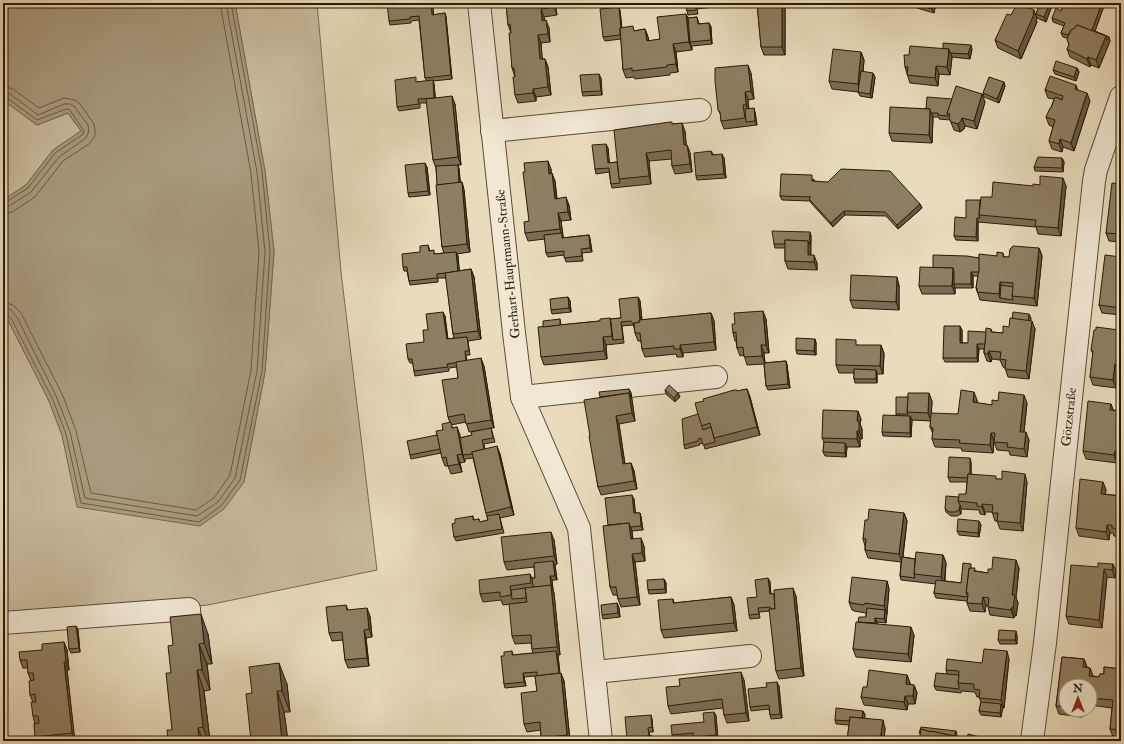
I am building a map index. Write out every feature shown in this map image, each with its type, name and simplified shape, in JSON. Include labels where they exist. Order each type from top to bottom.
[{"type":"street","name":"Gerhart-Hauptmann-Straße","points":[[479,3],[522,397],[579,528],[601,741]]},
{"type":"street","name":"Götzstraße","points":[[1032,741],[1045,637],[1094,181],[1096,170],[1121,97]]},
{"type":"street","points":[[492,131],[700,110]]},
{"type":"street","points":[[522,397],[716,376]]},
{"type":"street","points":[[3,623],[189,609],[190,627]]},
{"type":"street","points":[[595,672],[750,656]]},
{"type":"shaded area","points":[[235,3],[317,3],[341,272],[377,570],[208,605],[3,620],[3,315],[9,322],[49,401],[62,435],[78,507],[135,515],[244,482],[265,372],[274,252],[265,171]]},
{"type":"shaded area","points":[[3,100],[37,125],[68,113],[81,131],[53,150],[26,185],[3,200]]},
{"type":"water","points":[[3,3],[235,3],[265,171],[274,252],[265,372],[244,482],[224,509],[200,526],[77,507],[62,435],[49,401],[9,322],[3,315],[3,200],[26,185],[53,150],[81,131],[68,113],[37,125],[3,100]]},
{"type":"building","points":[[387,3],[408,3],[408,5],[431,3],[432,15],[445,13],[451,75],[425,78],[419,16],[410,17],[410,19],[389,21]]},
{"type":"building","points":[[506,3],[553,3],[554,7],[541,9],[542,21],[546,20],[548,34],[538,35],[540,59],[545,59],[548,87],[533,89],[533,93],[515,95],[513,77],[515,77],[514,68],[512,68],[509,33],[511,33],[510,24],[508,25]]},
{"type":"building","points":[[686,3],[711,3],[696,5],[696,10],[687,11]]},
{"type":"building","points":[[757,3],[782,3],[782,47],[761,47]]},
{"type":"building","points":[[915,3],[934,3],[932,9]]},
{"type":"building","points":[[1038,3],[1050,3],[1044,17],[1036,14],[1040,4]]},
{"type":"building","points":[[1065,3],[1102,3],[1092,30],[1109,37],[1107,40],[1106,36],[1077,25],[1068,35],[1061,33],[1065,23],[1052,18],[1056,8],[1061,11]]},
{"type":"building","points":[[1020,4],[1034,10],[1034,14],[1018,51],[995,40],[1007,14],[1011,15],[1016,6],[1018,7]]},
{"type":"building","points":[[619,7],[621,28],[620,35],[603,37],[600,9]]},
{"type":"building","points":[[686,14],[689,42],[673,44],[676,64],[667,65],[667,67],[632,71],[632,68],[623,70],[620,28],[633,26],[634,31],[645,29],[647,41],[660,39],[657,17]]},
{"type":"building","points":[[697,17],[698,24],[709,23],[711,40],[690,42],[688,18]]},
{"type":"building","points":[[1077,25],[1106,36],[1096,60],[1088,57],[1087,59],[1067,49],[1069,45],[1067,39],[1071,30]]},
{"type":"building","points":[[943,43],[971,45],[968,54],[950,53],[949,49],[943,49]]},
{"type":"building","points":[[910,46],[949,49],[947,67],[936,66],[935,78],[907,75],[908,67],[905,67],[904,55],[909,55]]},
{"type":"building","points":[[833,49],[861,52],[858,84],[829,81]]},
{"type":"building","points":[[1056,61],[1077,68],[1074,77],[1053,70]]},
{"type":"building","points":[[748,65],[751,91],[745,92],[746,105],[743,105],[745,118],[721,121],[720,112],[718,110],[715,68]]},
{"type":"building","points":[[861,71],[873,73],[870,94],[858,92]]},
{"type":"building","points":[[599,74],[601,91],[582,92],[580,75]]},
{"type":"building","points":[[1050,76],[1076,85],[1075,89],[1087,93],[1071,143],[1060,139],[1059,144],[1049,141],[1055,120],[1046,117],[1055,97],[1062,100],[1063,96],[1045,90]]},
{"type":"building","points":[[416,77],[416,82],[433,80],[434,98],[418,99],[419,104],[397,107],[395,80]]},
{"type":"building","points":[[989,77],[1004,82],[997,99],[983,93]]},
{"type":"building","points":[[956,86],[982,94],[974,121],[962,118],[958,124],[951,122],[949,118],[950,114],[947,113]]},
{"type":"building","points":[[452,96],[458,157],[433,160],[426,99]]},
{"type":"building","points":[[927,97],[952,99],[947,113],[948,116],[938,115],[938,113],[931,113],[930,109],[926,108]]},
{"type":"building","points":[[890,107],[930,109],[929,135],[889,133]]},
{"type":"building","points":[[754,108],[755,121],[746,122],[745,109]]},
{"type":"building","points":[[672,122],[672,124],[682,123],[684,145],[687,145],[690,164],[672,166],[671,150],[646,153],[649,176],[619,179],[614,130]]},
{"type":"building","points":[[606,144],[608,163],[617,162],[620,183],[611,184],[609,168],[595,169],[592,145]]},
{"type":"building","points":[[711,151],[712,155],[722,154],[724,174],[696,176],[694,153]]},
{"type":"building","points":[[1038,157],[1062,158],[1062,168],[1034,167]]},
{"type":"building","points":[[548,161],[549,174],[552,173],[555,199],[566,197],[568,212],[558,213],[560,229],[525,233],[524,222],[529,221],[523,172],[525,172],[524,163]]},
{"type":"building","points":[[425,163],[428,191],[408,193],[405,165]]},
{"type":"building","points":[[458,165],[459,183],[437,185],[436,166]]},
{"type":"building","points":[[841,169],[890,171],[920,204],[897,225],[885,212],[844,211],[831,223],[809,199],[811,197],[780,196],[781,174],[812,175],[812,181],[828,182]]},
{"type":"building","points":[[1040,176],[1063,178],[1058,228],[1035,226],[1036,220],[979,215],[981,197],[992,197],[993,182],[1033,186],[1033,184],[1040,185]]},
{"type":"building","points":[[462,182],[467,244],[442,247],[436,185]]},
{"type":"building","points":[[1112,183],[1121,184],[1121,234],[1106,233]]},
{"type":"building","points":[[966,200],[980,200],[980,218],[977,218],[976,237],[954,236],[955,217],[966,218]]},
{"type":"building","points":[[772,231],[810,232],[809,245],[808,241],[785,240],[785,244],[774,244]]},
{"type":"building","points":[[562,233],[562,238],[589,235],[590,248],[581,249],[582,256],[564,258],[564,251],[546,253],[544,235]]},
{"type":"building","points":[[785,240],[808,241],[808,255],[814,255],[814,262],[785,261]]},
{"type":"building","points":[[428,245],[429,251],[434,250],[434,254],[456,252],[458,271],[437,274],[437,278],[409,281],[407,267],[403,267],[402,254],[420,252],[420,246]]},
{"type":"building","points":[[1013,246],[1039,248],[1034,298],[1012,296],[1013,283],[1000,282],[999,294],[977,292],[976,288],[979,268],[979,254],[997,256],[997,252],[1003,253],[1003,257],[1009,257],[1010,249]]},
{"type":"building","points":[[933,255],[967,256],[979,258],[979,272],[971,272],[971,284],[954,284],[953,268],[933,268]]},
{"type":"building","points":[[1105,255],[1121,257],[1121,308],[1099,305]]},
{"type":"building","points":[[920,267],[953,268],[952,286],[919,286]]},
{"type":"building","points":[[471,269],[478,331],[453,334],[445,273]]},
{"type":"building","points":[[851,275],[897,277],[896,302],[850,300]]},
{"type":"building","points":[[1001,285],[1013,287],[1013,300],[1000,298]]},
{"type":"building","points":[[568,297],[569,308],[551,310],[550,299]]},
{"type":"building","points":[[638,297],[640,322],[634,323],[634,325],[631,321],[621,322],[623,339],[613,340],[610,319],[621,318],[619,299]]},
{"type":"building","points":[[763,311],[766,345],[761,345],[762,356],[744,357],[743,347],[737,348],[736,332],[733,333],[732,324],[735,324],[734,313]]},
{"type":"building","points":[[443,312],[447,339],[467,337],[469,351],[465,351],[466,361],[447,364],[448,367],[414,371],[412,359],[408,359],[406,344],[424,342],[423,330],[428,330],[426,314]]},
{"type":"building","points":[[1013,312],[1029,314],[1028,321],[1012,319]]},
{"type":"building","points":[[711,313],[714,342],[680,345],[680,349],[674,349],[674,346],[642,349],[640,333],[635,333],[634,323],[640,322],[639,320]]},
{"type":"building","points":[[610,318],[612,336],[603,337],[604,351],[541,357],[538,327],[600,321],[600,319]]},
{"type":"building","points":[[1010,318],[1032,321],[1026,371],[1005,369],[1006,360],[1000,359],[1001,352],[989,351],[988,354],[984,353],[986,328],[991,329],[991,332],[1003,333],[1003,326],[1009,327]]},
{"type":"building","points":[[560,319],[560,325],[543,327],[543,321]]},
{"type":"building","points":[[944,326],[960,326],[960,343],[968,343],[968,331],[986,332],[985,344],[977,344],[977,358],[943,358]]},
{"type":"building","points":[[1096,327],[1119,330],[1118,338],[1121,338],[1121,365],[1115,364],[1113,380],[1090,377],[1093,351],[1091,350],[1094,330],[1096,330]]},
{"type":"building","points":[[796,338],[815,339],[814,351],[796,350]]},
{"type":"building","points":[[836,339],[856,340],[856,345],[881,345],[880,366],[836,365]]},
{"type":"building","points":[[481,358],[491,420],[466,424],[464,414],[448,417],[442,380],[458,378],[456,362]]},
{"type":"building","points":[[786,361],[788,384],[766,386],[764,363]]},
{"type":"building","points":[[854,369],[876,370],[876,379],[854,379]]},
{"type":"building","points":[[669,385],[678,393],[674,398],[665,390]]},
{"type":"building","points":[[629,389],[631,397],[629,393],[600,397],[599,392]]},
{"type":"building","points":[[747,389],[757,427],[714,438],[710,423],[701,426],[695,403],[704,401],[703,399],[734,390],[737,391]]},
{"type":"building","points":[[961,390],[974,392],[973,402],[992,405],[992,400],[998,401],[999,392],[1024,395],[1020,432],[1026,432],[1024,449],[1007,447],[1008,443],[994,442],[995,433],[991,433],[990,445],[959,443],[960,440],[932,439],[933,428],[930,427],[931,413],[958,414]]},
{"type":"building","points":[[629,393],[632,413],[616,416],[623,464],[631,463],[634,481],[598,487],[584,400]]},
{"type":"building","points":[[908,393],[929,393],[928,413],[907,412]]},
{"type":"building","points":[[896,397],[908,397],[908,414],[896,414]]},
{"type":"building","points":[[1088,401],[1111,404],[1110,410],[1121,411],[1121,452],[1115,451],[1114,455],[1083,451]]},
{"type":"building","points":[[823,410],[858,411],[857,421],[859,421],[859,431],[857,431],[857,439],[822,438]]},
{"type":"building","points":[[698,414],[703,430],[711,427],[715,442],[703,445],[701,438],[698,439],[698,441],[684,445],[682,419]]},
{"type":"building","points":[[883,415],[910,416],[910,433],[882,432]]},
{"type":"building","points":[[451,422],[452,428],[457,427],[462,454],[457,455],[459,464],[448,466],[446,457],[442,458],[436,431],[443,430],[442,424]]},
{"type":"building","points":[[491,428],[493,438],[482,440],[484,449],[472,452],[472,454],[463,455],[460,438],[472,435],[471,432]]},
{"type":"building","points":[[437,435],[440,449],[410,455],[407,441]]},
{"type":"building","points":[[824,442],[845,443],[845,453],[823,452]]},
{"type":"building","points":[[497,446],[511,507],[486,513],[472,452]]},
{"type":"building","points":[[949,457],[970,458],[970,474],[968,474],[968,478],[948,477]]},
{"type":"building","points":[[1002,471],[1025,474],[1020,523],[997,521],[998,513],[992,513],[993,505],[982,504],[982,507],[977,506],[977,503],[958,501],[959,494],[966,494],[968,474],[996,476],[996,479],[1002,479]]},
{"type":"building","points":[[1080,479],[1103,482],[1101,494],[1121,496],[1121,529],[1112,528],[1112,525],[1107,525],[1106,532],[1076,528]]},
{"type":"building","points":[[632,495],[634,513],[640,513],[641,526],[630,527],[629,523],[608,525],[605,498]]},
{"type":"building","points":[[946,496],[959,497],[959,510],[949,512],[945,508]]},
{"type":"building","points":[[869,509],[904,513],[899,554],[865,550],[866,539],[863,539],[865,520],[868,520]]},
{"type":"building","points":[[499,514],[502,529],[454,537],[452,524],[455,523],[455,519],[473,516],[473,520],[479,519],[480,522],[488,520],[487,516]]},
{"type":"building","points":[[958,519],[979,521],[978,533],[957,531]]},
{"type":"building","points":[[629,523],[631,539],[641,538],[642,553],[632,554],[637,597],[618,599],[616,587],[610,587],[603,526]]},
{"type":"building","points":[[551,532],[554,556],[504,562],[501,537]]},
{"type":"building","points":[[916,552],[943,555],[941,577],[914,574]]},
{"type":"building","points":[[902,557],[915,559],[915,578],[900,576]]},
{"type":"building","points":[[993,557],[1016,560],[1012,595],[1015,595],[1013,608],[1011,608],[1011,610],[988,607],[989,598],[983,597],[982,604],[967,603],[968,593],[966,593],[969,568],[975,568],[974,571],[988,573],[988,569],[992,569]]},
{"type":"building","points":[[553,561],[555,576],[550,576],[551,586],[533,587],[532,578],[535,578],[534,563]]},
{"type":"building","points":[[963,563],[971,564],[971,568],[969,568],[966,593],[968,597],[934,593],[936,580],[961,583]]},
{"type":"building","points":[[1098,563],[1113,564],[1112,570],[1104,569],[1099,620],[1066,616],[1071,565],[1098,567]]},
{"type":"building","points":[[530,574],[531,583],[510,586],[511,595],[500,597],[500,592],[480,594],[479,580]]},
{"type":"building","points":[[852,577],[887,581],[884,606],[865,603],[864,605],[849,602]]},
{"type":"building","points":[[768,578],[770,594],[774,594],[775,609],[770,609],[770,607],[758,608],[759,614],[749,615],[747,598],[757,597],[755,580]]},
{"type":"building","points":[[664,579],[665,589],[648,590],[647,580]]},
{"type":"building","points":[[551,585],[557,647],[532,649],[531,635],[512,636],[509,604],[527,602],[525,588]]},
{"type":"building","points":[[525,588],[526,598],[512,599],[511,590]]},
{"type":"building","points":[[793,588],[801,668],[776,671],[769,609],[775,609],[774,590]]},
{"type":"building","points":[[731,597],[734,623],[661,630],[658,600],[673,599],[673,603]]},
{"type":"building","points":[[617,603],[618,613],[602,615],[601,605]]},
{"type":"building","points":[[346,605],[347,610],[367,608],[369,629],[364,630],[367,658],[345,660],[342,632],[329,633],[326,607]]},
{"type":"building","points":[[867,608],[885,610],[884,619],[875,618],[875,623],[858,622],[859,617],[866,617]]},
{"type":"building","points":[[201,614],[204,643],[199,644],[202,670],[197,670],[203,727],[198,728],[199,741],[168,741],[167,730],[172,730],[166,673],[171,673],[168,646],[173,645],[170,617]]},
{"type":"building","points":[[856,622],[911,627],[908,654],[853,649]]},
{"type":"building","points":[[76,626],[79,648],[69,649],[67,627]]},
{"type":"building","points":[[999,630],[1016,631],[1015,640],[998,640]]},
{"type":"building","points":[[64,642],[66,662],[64,662],[72,733],[35,737],[34,724],[39,723],[38,716],[33,716],[31,702],[36,702],[35,694],[30,695],[29,681],[34,680],[33,673],[28,673],[27,660],[20,660],[19,652],[42,650],[42,644]]},
{"type":"building","points":[[984,649],[1007,651],[1001,700],[979,698],[980,690],[974,689],[974,684],[958,683],[959,671],[946,670],[947,659],[982,663]]},
{"type":"building","points":[[512,651],[512,655],[556,651],[559,673],[537,676],[537,672],[523,673],[524,682],[504,684],[501,656],[504,656],[504,652]]},
{"type":"building","points":[[1062,657],[1084,659],[1083,667],[1090,668],[1089,676],[1099,677],[1100,674],[1104,674],[1104,667],[1121,669],[1121,730],[1110,729],[1113,700],[1098,699],[1098,678],[1059,678]]},
{"type":"building","points":[[279,663],[282,691],[277,691],[282,741],[251,741],[246,694],[252,693],[249,667]]},
{"type":"building","points":[[869,670],[907,675],[906,684],[914,685],[913,696],[905,696],[904,702],[861,697],[863,687],[867,687]]},
{"type":"building","points":[[741,672],[746,713],[724,715],[722,699],[668,706],[666,687],[680,686],[679,679]]},
{"type":"building","points":[[561,673],[567,735],[541,738],[540,722],[524,724],[521,693],[537,691],[535,676]]},
{"type":"building","points":[[936,673],[959,675],[959,689],[934,686]]},
{"type":"building","points":[[777,682],[780,714],[770,715],[769,705],[750,707],[748,689],[767,687],[766,683]]},
{"type":"building","points":[[1058,690],[1058,706],[1056,706]]},
{"type":"building","points":[[981,702],[1001,704],[1000,713],[979,711]]},
{"type":"building","points":[[836,708],[863,711],[862,718],[850,717],[849,721],[835,720]]},
{"type":"building","points":[[714,712],[716,735],[694,737],[693,733],[672,735],[671,725],[704,722],[703,713]]},
{"type":"building","points":[[651,715],[652,727],[648,728],[649,736],[627,739],[625,717]]},
{"type":"building","points":[[850,717],[883,720],[880,741],[847,741]]},
{"type":"building","points":[[921,727],[956,731],[954,736],[921,729],[921,733],[919,733]]},
{"type":"building","points":[[921,729],[967,739],[968,734],[996,741],[919,741]]},
{"type":"building","points":[[652,736],[652,741],[626,741],[625,739]]},
{"type":"building","points":[[75,737],[75,741],[50,741],[50,740]]}]
